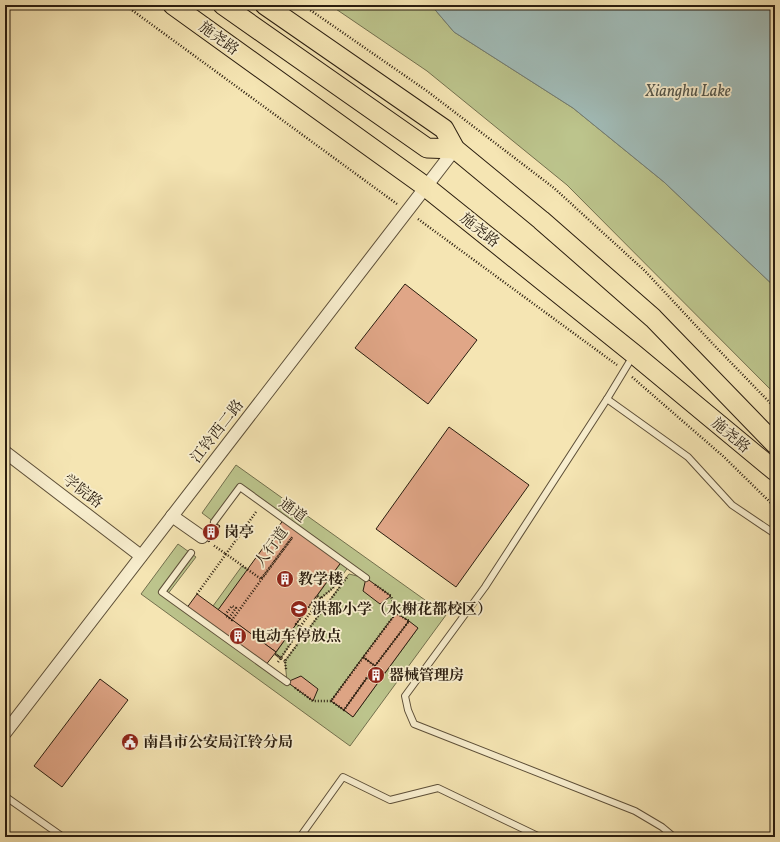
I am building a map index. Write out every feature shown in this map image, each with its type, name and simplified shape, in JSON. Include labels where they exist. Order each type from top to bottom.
[{"type":"main road","name":"施尧路","points":[[172,5],[426,187],[634,354],[775,472]]},
{"type":"main road","points":[[223,5],[427,148],[455,149]]},
{"type":"main road","name":"施尧路","points":[[265,5],[444,129],[455,149],[546,225],[653,318],[775,444]]},
{"type":"street","name":"江铃西二路","points":[[5,733],[455,149]]},
{"type":"street","name":"学院路","points":[[5,452],[142,556]]},
{"type":"street","points":[[172,516],[202,537]]},
{"type":"lane","points":[[634,354],[607,399],[486,587],[405,696],[408,710],[414,724],[635,811],[662,827],[674,837]]},
{"type":"lane","points":[[607,399],[688,457],[732,505],[775,534]]},
{"type":"lane","name":"通道","points":[[214,522],[240,487],[366,578]]},
{"type":"lane","points":[[191,553],[162,592],[288,682]]},
{"type":"lane","points":[[300,837],[343,777],[390,800],[438,788],[540,837]]},
{"type":"lane","points":[[5,798],[6,797],[63,837]]},
{"type":"path","points":[[125,5],[624,370],[724,457],[775,506]]},
{"type":"path","points":[[303,5],[427,91],[554,188],[644,272],[775,408]]},
{"type":"path","points":[[197,594],[262,504]]},
{"type":"path","name":"人行道","points":[[226,554],[261,579],[298,529]]},
{"type":"path","name":"人行道","points":[[231,619],[298,529]]},
{"type":"path","points":[[271,671],[292,644],[300,627],[296,624],[304,613],[317,596],[321,598],[333,588],[349,566]]},
{"type":"path","points":[[274,654],[285,662],[288,682],[313,701],[331,701],[344,710],[409,621],[396,613],[391,596],[366,578],[349,574],[285,662]]},
{"type":"path","points":[[232,606],[236,608],[231,619],[225,615],[232,606]]},
{"type":"path","points":[[331,701],[396,613]]},
{"type":"path","points":[[363,657],[385,673]]},
{"type":"green space","points":[[330,5],[431,5],[454,32],[573,108],[664,182],[775,287],[775,394],[567,185],[427,71]]},
{"type":"green space","points":[[236,465],[446,615],[350,746],[141,594],[178,544],[196,557],[167,595],[287,682],[285,661],[349,574],[365,578],[349,566],[333,588],[321,598],[317,596],[342,561],[240,487],[214,522],[202,513]],"holes":[[[396,613],[418,628],[353,717],[331,701]]]},
{"type":"green space","points":[[242,566],[248,570],[218,610],[213,606]]},
{"type":"green space","points":[[296,624],[300,627],[281,658],[275,654]]},
{"type":"water","name":"Xianghu Lake","points":[[431,5],[775,5],[775,287],[664,182],[573,108],[454,32]]},
{"type":"building","points":[[405,284],[477,340],[428,404],[355,348]]},
{"type":"building","points":[[449,427],[529,485],[456,587],[376,529]]},
{"type":"building","name":"教学楼","points":[[284,519],[342,561],[276,652],[218,610]]},
{"type":"building","name":"岗亭","points":[[214,522],[220,526],[209,542],[202,537]]},
{"type":"building","points":[[366,578],[391,596],[380,604],[363,591]]},
{"type":"building","name":"电动车停放点","points":[[197,594],[276,652],[265,666],[186,609]]},
{"type":"building","points":[[396,613],[409,621],[375,666],[363,657]]},
{"type":"building","points":[[409,621],[418,628],[385,673],[375,666]]},
{"type":"building","points":[[363,657],[375,666],[344,710],[331,701]]},
{"type":"building","name":"器械管理房","points":[[375,666],[385,673],[377,684],[367,678]]},
{"type":"building","points":[[301,676],[318,689],[313,701],[287,682]]},
{"type":"building","points":[[367,678],[377,684],[353,717],[344,710]]},
{"type":"building","points":[[100,679],[128,700],[62,787],[34,766]]},
{"type":"place","name":"岗亭","points":[[211,532]]},
{"type":"place","name":"教学楼","points":[[285,579]]},
{"type":"place","name":"洪都小学（水榭花都校区）","points":[[299,609]]},
{"type":"place","name":"电动车停放点","points":[[238,636]]},
{"type":"place","name":"器械管理房","points":[[376,675]]},
{"type":"place","name":"南昌市公安局江铃分局","points":[[130,742]]}]
